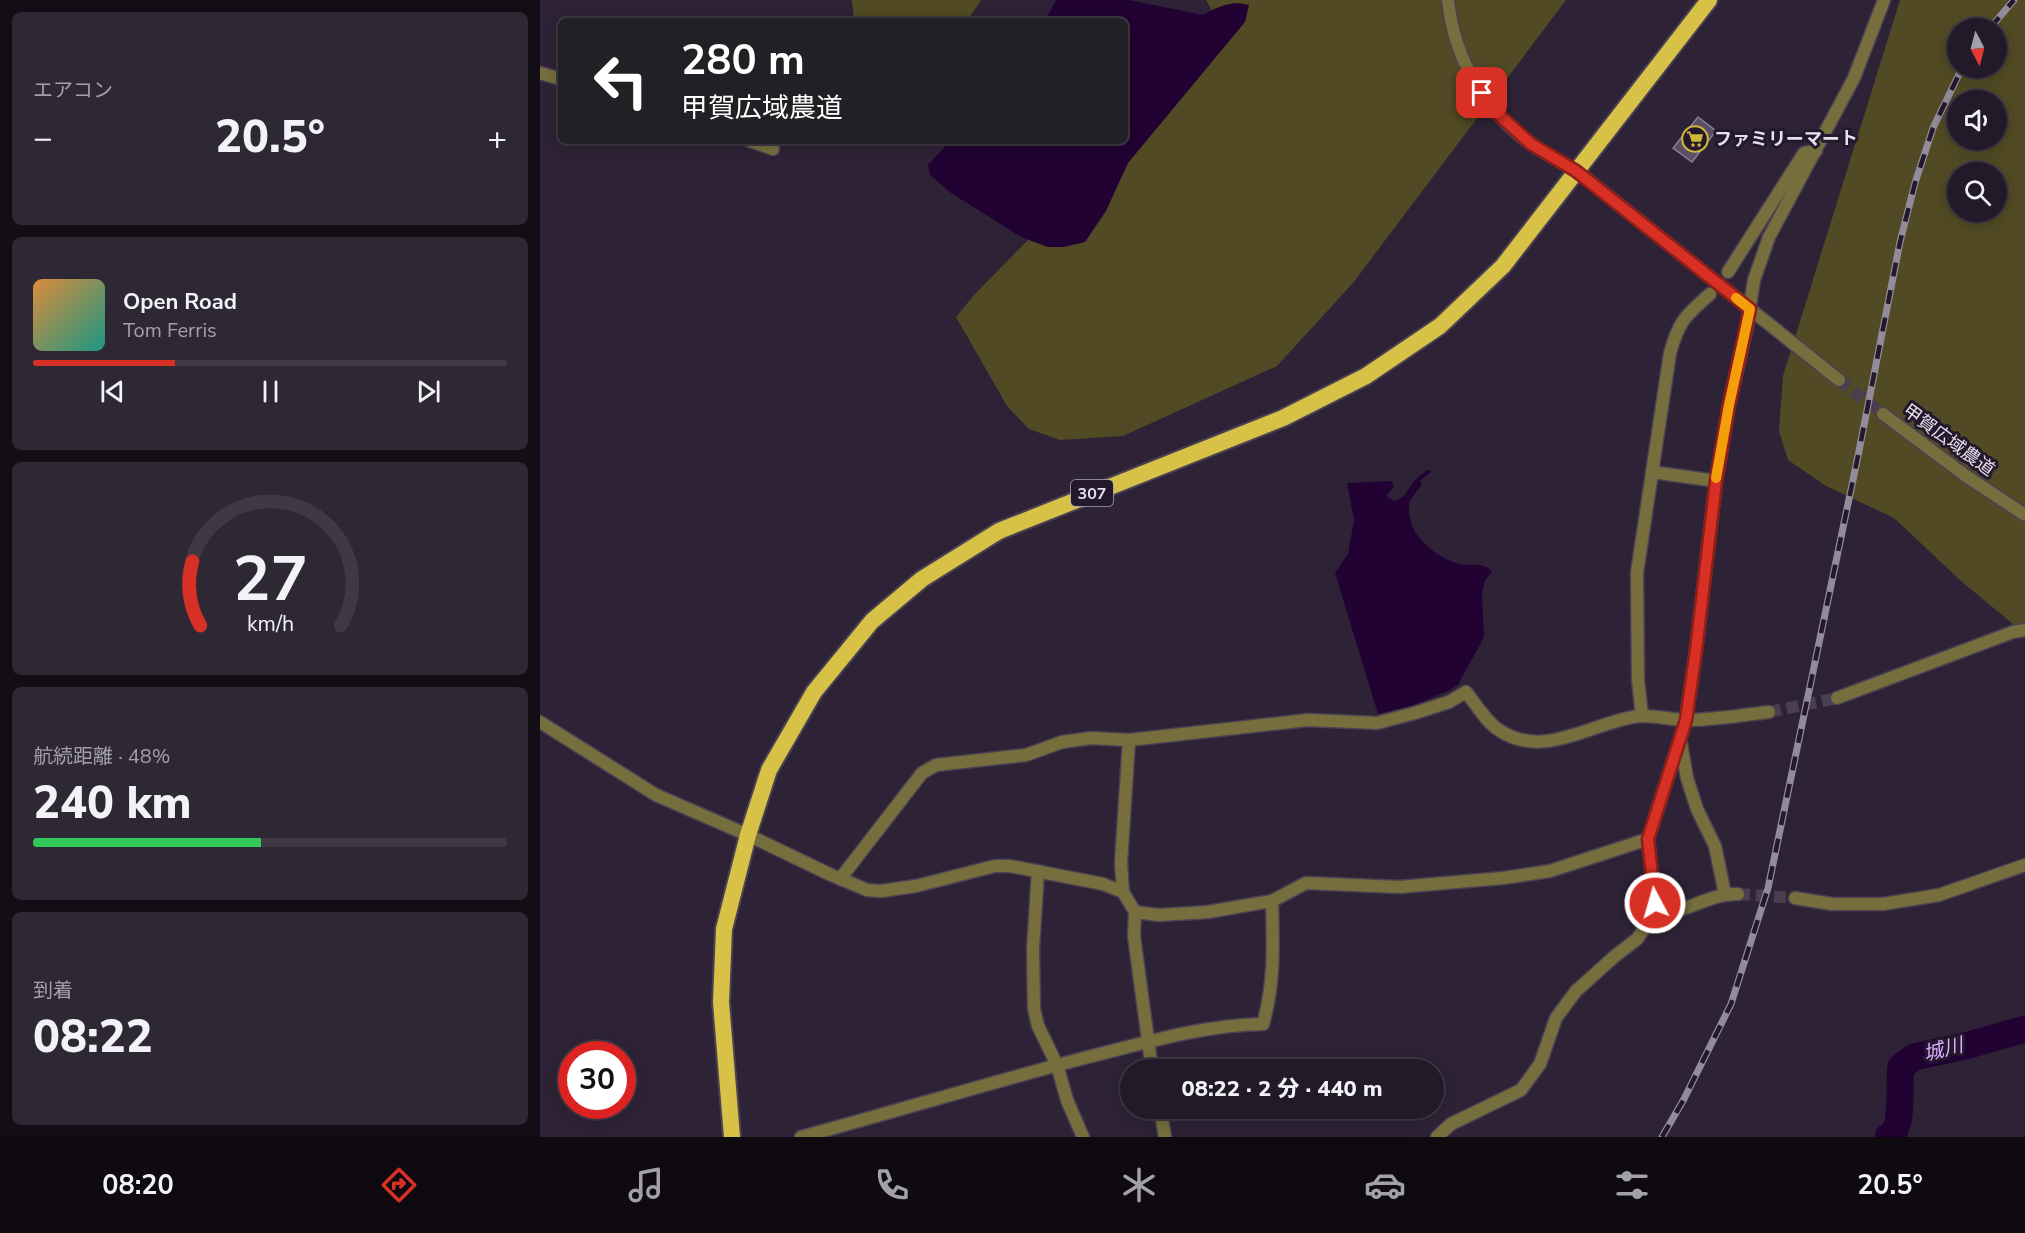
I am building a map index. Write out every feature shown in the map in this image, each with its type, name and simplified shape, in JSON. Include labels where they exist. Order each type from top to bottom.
[{"type":"highway","name":"307","points":[[732,1137],[721,1002],[724,929],[748,835],[769,770],[814,692],[872,621],[922,579],[999,531],[1283,418],[1366,376],[1440,326],[1503,266],[1709,0]]},
{"type":"street","points":[[1448,0],[1453,35],[1460,55],[1471,77],[1498,114],[1531,144],[1576,171],[1839,380]]},
{"type":"street","points":[[1437,1137],[1451,1124],[1521,1090],[1540,1064],[1556,1018],[1576,991],[1636,939],[1654,915],[1655,903],[1648,839],[1686,720],[1716,481],[1754,280],[1769,237],[1854,78],[1884,0]]},
{"type":"street","points":[[540,73],[558,78]]},
{"type":"street","points":[[759,144],[773,149]]},
{"type":"street","points":[[1728,272],[1804,153],[1816,151]]},
{"type":"street","points":[[1642,716],[1638,680],[1636,573],[1670,353],[1677,329],[1687,314],[1710,294]]},
{"type":"street","name":"甲賀広域農道","points":[[1883,414],[1966,476],[2025,515]]},
{"type":"street","points":[[1652,472],[1716,481]]},
{"type":"street","points":[[1837,698],[2013,632],[2025,630]]},
{"type":"street","points":[[840,879],[922,773],[936,765],[1026,755],[1062,742],[1091,738],[1129,740],[1308,720],[1377,723],[1415,714],[1449,702],[1466,692],[1497,729],[1516,738],[1535,742],[1565,738],[1612,722],[1642,716],[1686,720],[1768,712]]},
{"type":"street","points":[[540,722],[656,795],[867,890],[881,891],[916,886],[995,866],[1010,866],[1103,884],[1124,892]]},
{"type":"street","points":[[1654,915],[1671,915],[1732,894],[1715,846],[1697,809],[1687,778],[1680,739]]},
{"type":"street","points":[[1129,740],[1121,863],[1124,892],[1135,912],[1134,936],[1150,1059]]},
{"type":"street","points":[[1135,912],[1159,915],[1208,912],[1272,901],[1306,884],[1399,887],[1503,878],[1550,871],[1648,839]]},
{"type":"street","points":[[1795,898],[1832,904],[1894,902],[1939,895],[2025,865]]},
{"type":"street","points":[[1038,871],[1033,949],[1034,1010],[1038,1026],[1057,1065],[1067,1100],[1083,1137]]},
{"type":"street","points":[[801,1137],[1147,1042],[1231,1024],[1263,1024],[1274,965],[1272,901]]},
{"type":"street","points":[[1162,1119],[1165,1137]]},
{"type":"shaded area","points":[[852,0],[981,0],[969,18],[854,18]]},
{"type":"shaded area","points":[[1056,0],[1129,0],[1203,15],[1226,5],[1237,3],[1249,5],[1245,22],[1128,163],[1106,211],[1085,242],[1064,247],[1048,247],[1021,237],[951,193],[930,175],[928,165],[947,144],[1128,144],[1128,18],[1047,18]]},
{"type":"shaded area","points":[[1206,0],[1566,0],[1353,283],[1277,366],[1123,436],[1060,440],[1029,429],[1007,406],[956,317],[974,295],[1122,144],[1128,144],[1128,138],[1221,43],[1219,23]]},
{"type":"shaded area","points":[[1900,0],[2025,0],[2025,634],[1961,581],[1894,518],[1826,486],[1788,460],[1779,431],[1783,376]]},
{"type":"shaded area","points":[[1427,470],[1432,471],[1420,481],[1422,484],[1409,502],[1411,522],[1418,536],[1437,554],[1453,562],[1480,565],[1492,571],[1485,581],[1482,593],[1484,637],[1458,685],[1414,705],[1378,714],[1335,573],[1348,554],[1354,520],[1347,483],[1392,481],[1394,487],[1386,496],[1394,501],[1403,497],[1415,480]]},
{"type":"building","name":"ファミリーマート","points":[[1698,117],[1716,131],[1692,162],[1673,148]]},
{"type":"waterway","name":"城川","points":[[1888,1137],[1897,1125],[1899,1116],[1901,1067],[1914,1057],[1969,1045],[2025,1029]]},
{"type":"tunnel","points":[[1839,380],[1883,414]]},
{"type":"tunnel","points":[[1769,712],[1837,698]]},
{"type":"tunnel","points":[[1738,894],[1795,898]]},
{"type":"railway","points":[[1999,18],[2014,0]]},
{"type":"railway","points":[[1662,1137],[1684,1099],[1731,1004],[1768,888],[1900,242],[1915,183],[1933,128],[1957,78]]},
{"type":"slow traffic","points":[[1716,478],[1750,309],[1736,298]]},
{"type":"place","name":"ファミリーマート","points":[[1695,139]]},
{"type":"route","points":[[1482,93],[1498,114],[1531,144],[1576,171],[1750,309],[1729,405],[1716,481],[1686,720],[1648,839],[1655,903]]}]
